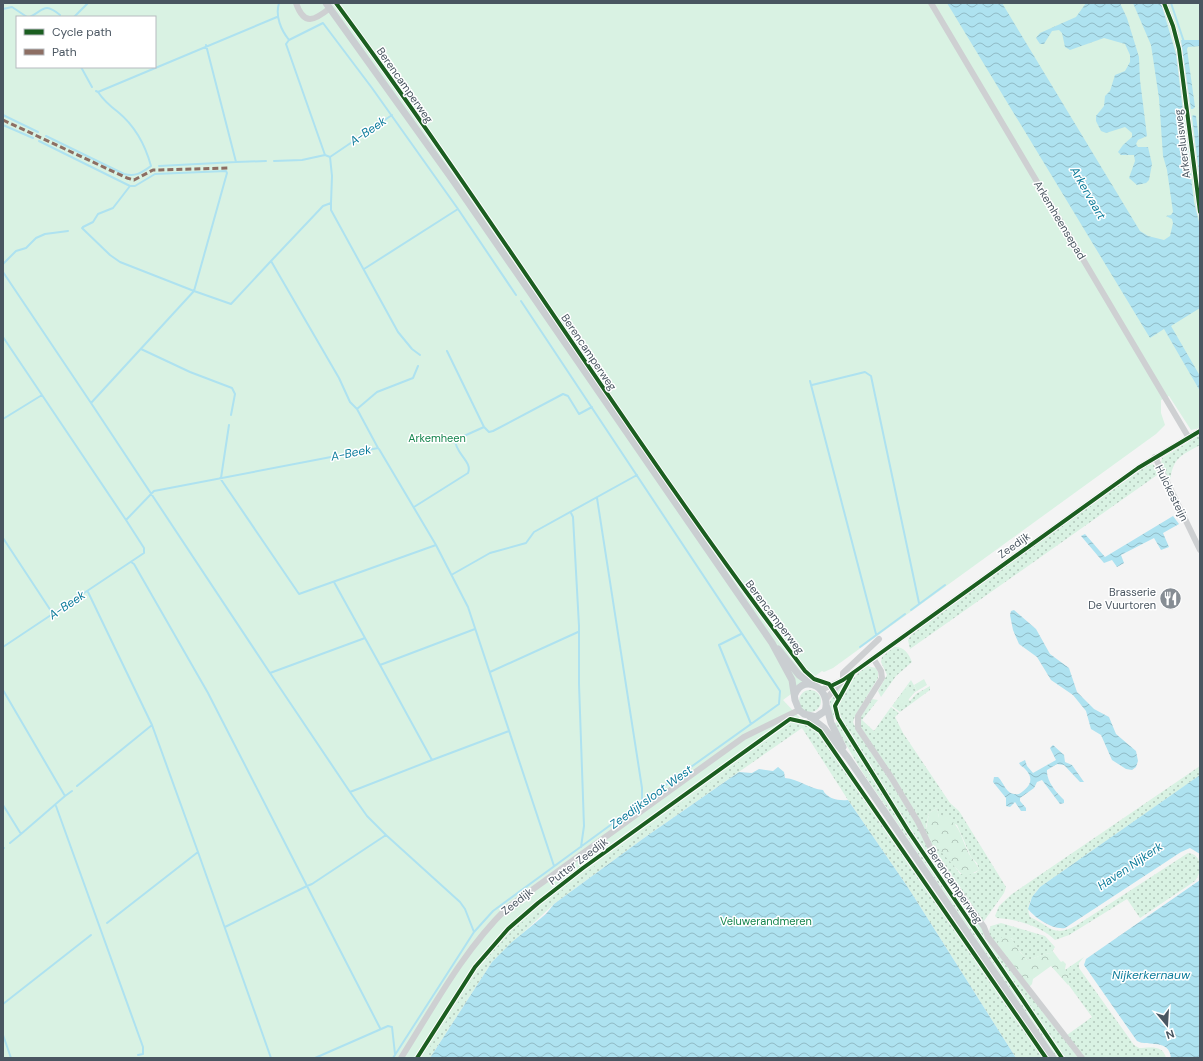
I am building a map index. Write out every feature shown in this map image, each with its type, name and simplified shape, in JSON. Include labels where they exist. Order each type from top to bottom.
[{"type":"main road","name":"Berencamperweg","points":[[328,6],[452,178],[507,261],[772,643],[799,675],[814,686]]},
{"type":"main road","name":"Berencamperweg","points":[[772,643],[792,680],[795,694]]},
{"type":"main road","points":[[807,684],[821,690],[826,702],[821,715],[810,717],[799,710],[796,703],[795,694],[800,686],[807,684]]},
{"type":"main road","name":"Berencamperweg","points":[[826,702],[831,724],[848,758]]},
{"type":"main road","name":"Berencamperweg","points":[[810,717],[824,728],[848,758],[1053,1058]]},
{"type":"street","points":[[296,3],[299,12],[304,18],[310,20],[317,18],[328,6]]},
{"type":"street","name":"Arkemheensepad","points":[[931,3],[1189,438]]},
{"type":"street","name":"Arkersluisweg","points":[[1164,3],[1173,26],[1179,49],[1200,212]]},
{"type":"street","name":"Zeedijk","points":[[821,690],[843,680],[1006,562],[1155,457],[1200,431]]},
{"type":"street","name":"Hulckesteijn","points":[[1155,457],[1200,550]]},
{"type":"street","name":"Zeedijk","points":[[826,702],[843,680],[843,673],[879,639]]},
{"type":"street","name":"Berencamperweg","points":[[873,658],[881,671],[882,678],[858,716],[858,728],[891,777],[914,815],[935,857],[984,926],[988,937],[1082,1058]]},
{"type":"street","name":"Zeedijk","points":[[401,1058],[470,948],[486,928],[507,908],[744,737],[799,710]]},
{"type":"green space","name":"Arkemheen","points":[[3,3],[1200,3],[1200,428],[1191,430],[1169,396],[1161,400],[1161,413],[1165,425],[1156,434],[833,668],[824,672],[822,671],[783,700],[801,719],[786,728],[566,887],[516,927],[486,958],[423,1058],[3,1058]]},
{"type":"green space","points":[[1200,435],[1200,445],[1179,458],[1173,467],[1170,481],[1161,464],[1162,458]]},
{"type":"green space","points":[[1153,464],[1160,473],[910,649],[908,640],[913,632],[1146,466]]},
{"type":"green space","points":[[894,647],[901,648],[906,651],[912,662],[896,676],[881,697],[878,691],[887,675],[881,662],[882,657]]},
{"type":"green space","points":[[867,666],[876,668],[878,678],[855,716],[853,722],[856,729],[889,778],[916,823],[933,858],[982,927],[986,939],[1079,1058],[1063,1058],[909,830],[840,720],[836,708],[839,697],[853,679]]},
{"type":"green space","points":[[924,679],[927,685],[917,691],[914,685]]},
{"type":"green space","points":[[911,680],[917,691],[915,692],[907,686],[903,706],[908,699],[910,701],[916,694],[930,686],[930,690],[900,712],[892,706]]},
{"type":"green space","points":[[845,681],[833,704],[835,716],[832,721],[830,701]]},
{"type":"green space","points":[[908,686],[915,692],[903,706],[896,701]]},
{"type":"green space","points":[[810,690],[818,693],[821,701],[818,709],[810,712],[802,709],[799,701],[802,693]]},
{"type":"green space","points":[[872,699],[878,700],[862,720],[874,731],[891,707],[899,713],[895,717],[903,733],[950,803],[959,811],[1006,887],[1004,893],[984,921],[937,856],[861,727],[861,716]],"holes":[[[937,808],[939,818],[957,825],[971,857],[977,863],[979,870],[975,873],[960,874],[950,860],[929,838],[926,826],[929,813]]]},
{"type":"green space","points":[[794,721],[815,728],[1043,1058],[1016,1058],[909,889],[848,800],[802,728],[644,838],[554,904],[492,962],[430,1058],[418,1058],[486,954],[520,919]]},
{"type":"green space","points":[[838,721],[923,856],[1060,1058],[1057,1058],[861,770],[834,724]]},
{"type":"green space","points":[[1200,766],[1200,775],[1040,887],[1030,901],[1028,909],[1030,917],[1053,930],[1063,931],[1069,929],[1188,853],[1196,856],[1200,864],[1198,877],[1195,881],[1140,918],[1127,899],[1069,935],[1055,940],[1050,935],[1028,924],[997,918],[995,916],[999,906],[1012,894]]},
{"type":"green space","points":[[937,808],[939,818],[944,815],[955,824],[967,851],[979,870],[965,877],[927,835],[926,827],[929,813]]},
{"type":"green space","points":[[1001,923],[1045,936],[1055,947],[1051,953],[1027,960],[1013,943],[1012,938],[997,945],[989,934],[991,926]]},
{"type":"green space","points":[[1004,935],[1010,936],[1027,960],[1051,953],[1052,950],[1061,962],[1063,961],[1066,964],[1065,969],[1070,977],[1068,985],[1051,966],[1033,979],[1032,984],[1029,987],[997,945],[999,940]]},
{"type":"green space","points":[[1084,957],[1079,963],[1079,968],[1134,1045],[1139,1048],[1151,1047],[1159,1049],[1166,1058],[1084,1058],[1067,1035],[1092,1017],[1068,984],[1069,980],[1065,970]]},
{"type":"water","name":"Arkervaart","points":[[947,3],[1002,3],[1140,231],[1148,236],[1164,240],[1170,236],[1173,223],[1172,219],[1166,216],[1171,215],[1173,212],[1167,170],[1163,156],[1159,98],[1151,45],[1133,3],[1161,3],[1176,54],[1194,202],[1200,226],[1200,308],[1171,326],[1200,376],[1200,391],[1164,329],[1150,338]]},
{"type":"water","points":[[1086,3],[1120,3],[1127,18],[1139,57],[1140,80],[1147,136],[1138,140],[1136,144],[1138,147],[1148,147],[1152,164],[1149,180],[1146,183],[1137,185],[1129,178],[1135,161],[1134,155],[1121,155],[1118,152],[1132,137],[1132,133],[1125,127],[1106,133],[1101,131],[1096,121],[1096,116],[1104,106],[1105,96],[1110,91],[1115,75],[1125,71],[1130,62],[1130,55],[1125,44],[1104,38],[1070,50],[1065,47],[1062,33],[1059,30],[1052,31],[1044,44],[1040,44],[1036,38],[1040,33],[1076,17]]},
{"type":"water","points":[[1181,40],[1200,40],[1200,46],[1188,47],[1187,49],[1195,107],[1193,109],[1191,109]]},
{"type":"water","points":[[1192,116],[1196,116],[1200,147],[1200,181]]},
{"type":"water","points":[[1173,516],[1179,524],[1163,533],[1169,547],[1161,550],[1154,538],[1121,555],[1124,563],[1117,567],[1112,560],[1104,563],[1081,536],[1085,534],[1105,557]]},
{"type":"water","points":[[1014,610],[1036,629],[1050,654],[1069,668],[1077,692],[1094,709],[1109,717],[1116,734],[1136,751],[1138,761],[1136,767],[1132,770],[1126,769],[1112,760],[1101,735],[1091,729],[1086,711],[1073,695],[1051,680],[1037,657],[1019,644],[1013,630],[1010,615],[1011,611]]},
{"type":"water","points":[[1053,745],[1064,755],[1065,762],[1072,765],[1084,782],[1080,782],[1064,765],[1057,764],[1047,770],[1047,774],[1055,790],[1064,800],[1064,803],[1060,804],[1042,780],[1037,782],[1034,788],[1020,798],[1020,801],[1026,808],[1026,811],[1021,811],[1015,802],[1010,807],[1006,806],[1006,798],[993,782],[994,777],[998,777],[1008,791],[1019,794],[1030,784],[1030,777],[1019,763],[1025,760],[1027,766],[1033,773],[1056,760],[1050,748]]},
{"type":"water","name":"Veluwerandmeren","points":[[778,767],[784,772],[785,778],[823,790],[827,796],[834,799],[848,800],[909,889],[1016,1058],[430,1058],[492,962],[512,942],[546,914],[554,904],[644,838],[739,772],[752,773],[759,769],[773,771]]},
{"type":"water","name":"Haven Nijkerk","points":[[1200,775],[1200,854],[1190,848],[1181,852],[1065,928],[1055,927],[1045,923],[1028,909],[1032,897],[1040,887]]},
{"type":"water","name":"Nijkerkernauw","points":[[1200,880],[1200,1058],[1171,1058],[1167,1048],[1163,1045],[1142,1043],[1137,1041],[1084,965],[1086,959]]},
{"type":"waterway","points":[[75,16],[88,3]]},
{"type":"waterway","points":[[279,3],[278,18],[289,40]]},
{"type":"waterway","points":[[1171,3],[1184,42]]},
{"type":"waterway","points":[[3,9],[12,7],[26,16]]},
{"type":"waterway","points":[[32,16],[44,8],[51,9],[60,15]]},
{"type":"waterway","points":[[156,68],[277,17]]},
{"type":"waterway","points":[[330,157],[325,155],[286,44],[289,40],[323,23],[372,88],[458,209],[364,269]]},
{"type":"waterway","points":[[159,166],[236,162],[206,45]]},
{"type":"waterway","points":[[82,68],[92,87]]},
{"type":"waterway","points":[[96,91],[98,92],[155,68]]},
{"type":"waterway","points":[[46,136],[124,174],[138,174],[151,166],[146,150],[134,129],[124,117],[105,101],[98,92]]},
{"type":"waterway","points":[[3,115],[38,132]]},
{"type":"waterway","name":"A-Beek","points":[[3,647],[144,553],[144,548],[126,520],[154,491],[378,448],[357,409],[350,402],[339,378],[271,261],[323,206],[331,203],[332,176],[330,157],[392,115]]},
{"type":"waterway","points":[[3,125],[33,138]]},
{"type":"waterway","points":[[39,141],[130,186],[113,208],[98,214],[93,222],[83,227]]},
{"type":"waterway","points":[[274,161],[302,160],[325,155]]},
{"type":"waterway","points":[[236,162],[266,161]]},
{"type":"waterway","points":[[82,228],[110,255],[120,262],[194,291],[227,173],[226,171],[155,174],[135,186],[130,186]]},
{"type":"waterway","points":[[331,203],[331,210],[398,332],[412,349],[420,355]]},
{"type":"waterway","points":[[458,209],[516,295]]},
{"type":"waterway","points":[[3,264],[16,251],[26,248],[36,238],[45,234],[68,231]]},
{"type":"waterway","points":[[3,272],[91,403],[194,291],[231,304],[271,261]]},
{"type":"waterway","name":"Zeedijksloot West","points":[[393,1058],[474,932],[493,911],[779,704],[780,691],[521,301]]},
{"type":"waterway","points":[[3,337],[42,395],[3,419]]},
{"type":"waterway","points":[[141,349],[190,372],[232,388],[235,394],[231,415]]},
{"type":"waterway","points":[[447,351],[484,427]]},
{"type":"waterway","points":[[357,409],[377,392],[413,378],[418,366]]},
{"type":"waterway","points":[[812,385],[865,372],[871,376],[919,603]]},
{"type":"waterway","points":[[810,381],[876,634]]},
{"type":"waterway","points":[[414,507],[468,473],[468,465],[458,449],[455,440],[484,427],[489,432],[493,431],[563,394],[568,396],[579,414],[592,407]]},
{"type":"waterway","points":[[42,395],[126,520]]},
{"type":"waterway","points":[[91,403],[270,673]]},
{"type":"waterway","points":[[221,478],[229,425]]},
{"type":"waterway","points":[[379,449],[436,545],[468,607],[554,866]]},
{"type":"waterway","points":[[453,574],[490,553],[526,543],[534,532],[637,475]]},
{"type":"waterway","points":[[220,478],[299,594],[436,545]]},
{"type":"waterway","points":[[597,498],[642,788],[642,802]]},
{"type":"waterway","points":[[571,513],[573,517],[579,626],[579,684],[584,826],[581,847]]},
{"type":"waterway","points":[[3,538],[53,614]]},
{"type":"waterway","points":[[131,562],[134,564],[208,693],[307,886],[386,835],[367,816],[350,792]]},
{"type":"waterway","points":[[334,582],[365,638]]},
{"type":"waterway","points":[[911,610],[945,585]]},
{"type":"waterway","points":[[88,592],[152,725],[198,852]]},
{"type":"waterway","points":[[860,647],[905,614]]},
{"type":"waterway","points":[[475,629],[380,665],[432,760],[509,731]]},
{"type":"waterway","points":[[490,672],[578,632]]},
{"type":"waterway","points":[[741,634],[719,645],[751,724]]},
{"type":"waterway","points":[[380,665],[365,638],[270,673],[350,792],[432,760]]},
{"type":"waterway","points":[[3,690],[65,796],[72,791]]},
{"type":"waterway","points":[[77,786],[152,725]]},
{"type":"waterway","points":[[3,805],[21,834],[65,796]]},
{"type":"waterway","points":[[56,806],[143,1047],[143,1054],[138,1055]]},
{"type":"waterway","points":[[10,843],[21,834]]},
{"type":"waterway","points":[[386,835],[460,902],[465,909],[474,932]]},
{"type":"waterway","points":[[107,923],[198,852],[271,1058]]},
{"type":"waterway","points":[[225,927],[307,886],[380,1028]]},
{"type":"waterway","points":[[3,1004],[91,935]]},
{"type":"waterway","points":[[315,1058],[388,1026],[392,1027],[395,1054]]},
{"type":"waterway","points":[[3,1035],[11,1058]]},
{"type":"marked path","points":[[3,120],[134,180],[153,170],[228,168]]},
{"type":"cycle path","points":[[336,3],[454,169],[627,422],[744,589],[805,671],[814,679],[829,684],[838,698]]},
{"type":"cycle path","points":[[1164,3],[1173,26],[1179,49],[1200,212]]},
{"type":"cycle path","points":[[831,686],[843,680],[1138,468],[1200,431]]},
{"type":"cycle path","points":[[853,673],[835,706],[838,718],[909,832],[1062,1058]]},
{"type":"cycle path","name":"Putter Zeedijk","points":[[417,1058],[475,967],[508,929],[538,903],[583,868],[790,719],[808,723],[820,731],[1046,1058]]},
{"type":"place","name":"Brasserie De Vuurtoren","points":[[1171,598]]}]
